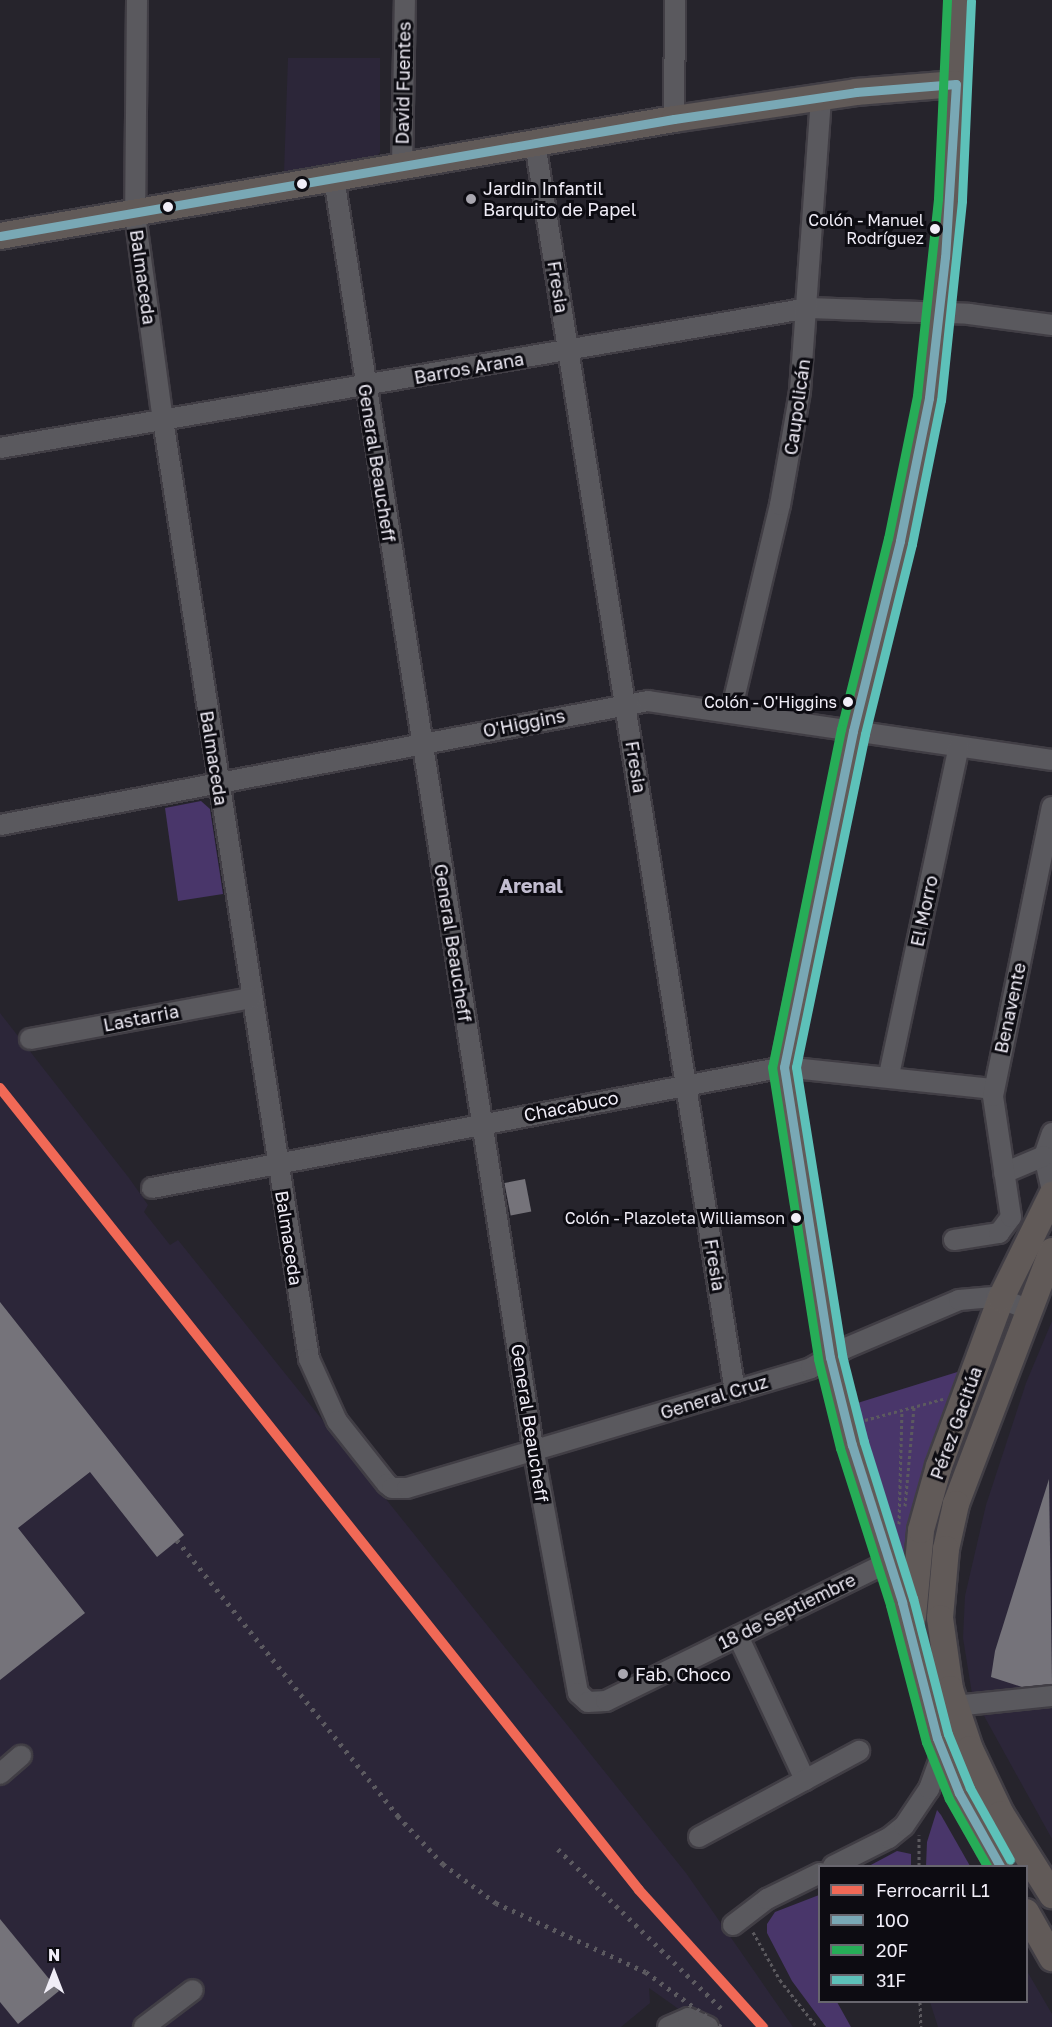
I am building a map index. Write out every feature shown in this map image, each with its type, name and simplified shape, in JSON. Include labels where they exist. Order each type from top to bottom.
[{"type":"main road","points":[[959,0],[956,84],[940,312],[916,469],[853,730],[784,1067],[831,1357],[852,1445],[889,1562],[942,1753],[955,1784],[999,1865]]},
{"type":"main road","points":[[0,236],[674,120],[821,97],[956,84]]},
{"type":"main road","name":"Pérez Gacitúa","points":[[918,1665],[913,1588],[921,1530],[939,1466],[1001,1298],[1052,1195]]},
{"type":"main road","name":"Pérez Gacitúa","points":[[1052,1251],[1028,1309],[956,1504],[946,1549],[941,1630],[955,1706],[1001,1814],[1052,1895]]},
{"type":"main road","points":[[1038,1929],[1052,1958]]},
{"type":"street","name":"Balmaceda","points":[[137,0],[135,214],[163,420],[218,782],[311,1371],[337,1421],[392,1488]]},
{"type":"street","name":"David Fuentes","points":[[402,166],[405,0]]},
{"type":"street","points":[[674,120],[675,0]]},
{"type":"street","name":"Caupolicán","points":[[731,712],[786,479],[809,308],[821,97]]},
{"type":"street","name":"Fresia","points":[[535,144],[735,1391]]},
{"type":"street","name":"General Beaucheff","points":[[334,178],[534,1453],[576,1687],[588,1702]]},
{"type":"street","name":"Barros Arana","points":[[0,448],[365,387],[809,308],[940,312],[1052,326]]},
{"type":"street","name":"O'Higgins","points":[[0,825],[422,742],[648,701],[1052,760]]},
{"type":"street","name":"El Morro","points":[[889,1075],[958,747]]},
{"type":"street","name":"Benavente","points":[[954,1240],[999,1233],[1009,1223],[1011,1211],[993,1110],[994,1089],[1052,807]]},
{"type":"street","name":"Lastarria","points":[[30,1039],[251,998]]},
{"type":"street","name":"Chacabuco","points":[[152,1188],[784,1067],[889,1075],[994,1089]]},
{"type":"street","points":[[1052,1133],[1044,1156],[1052,1190]]},
{"type":"street","points":[[1004,1173],[1044,1156]]},
{"type":"street","name":"General Cruz","points":[[392,1488],[407,1488],[534,1453],[811,1368],[959,1300],[1001,1298],[1028,1309]]},
{"type":"street","name":"18 de Septiembre","points":[[588,1702],[606,1701],[889,1562]]},
{"type":"street","points":[[738,1636],[805,1780]]},
{"type":"street","points":[[955,1706],[1052,1696]]},
{"type":"street","points":[[699,1837],[860,1751]]},
{"type":"street","points":[[835,1865],[897,1833],[928,1790],[942,1753]]},
{"type":"street","points":[[0,1774],[21,1756]]},
{"type":"street","points":[[928,1790],[941,1783],[955,1784]]},
{"type":"street","points":[[739,1920],[818,1874]]},
{"type":"street","points":[[144,2027],[193,1989]]},
{"type":"street","points":[[668,2027],[688,2018],[708,2027]]},
{"type":"path","points":[[860,1422],[951,1397]]},
{"type":"path","points":[[902,1410],[901,1529],[914,1407]]},
{"type":"path","points":[[739,1920],[817,2027]]},
{"type":"path","points":[[920,2003],[921,2027]]},
{"type":"shaded area","points":[[288,58],[380,58],[380,152],[376,158],[284,173]]},
{"type":"shaded area","points":[[201,801],[210,809],[223,894],[178,901],[165,808]]},
{"type":"shaded area","points":[[0,1013],[129,1178],[148,1205],[144,1212],[170,1245],[178,1240],[686,1873],[793,2027],[704,2027],[649,1988],[650,2003],[621,2027],[0,2027]]},
{"type":"shaded area","points":[[1052,1321],[1052,1839],[972,1694],[963,1638],[965,1596],[986,1505],[1026,1383]]},
{"type":"shaded area","points":[[967,1369],[907,1560],[898,1560],[851,1405]]},
{"type":"shaded area","points":[[937,1810],[969,1865],[926,1865],[927,1842]]},
{"type":"shaded area","points":[[897,1851],[911,1854],[911,1865],[871,1865]]},
{"type":"shaded area","points":[[818,1895],[818,2003],[838,2003],[851,2027],[826,2027],[792,1981],[767,1933],[767,1924],[775,1912]]},
{"type":"shaded area","points":[[1028,1973],[1052,2014],[1052,2027],[938,2027],[930,2003],[1028,2003]]},
{"type":"building","points":[[525,1179],[531,1211],[511,1215],[504,1183]]},
{"type":"building","points":[[0,1302],[184,1535],[157,1557],[90,1472],[18,1528],[85,1613],[0,1680]]},
{"type":"building","points":[[1049,1479],[1052,1684],[1022,1687],[991,1677],[995,1651]]},
{"type":"building","points":[[0,1919],[59,1991],[18,2024],[0,2002]]},
{"type":"railway","points":[[177,1540],[398,1816],[443,1864],[496,1903],[646,1972],[721,2027]]},
{"type":"railway","points":[[558,1849],[721,2008]]},
{"type":"rail line","name":"L1","points":[[0,1088],[639,1890],[763,2027]]},
{"type":"transit line","name":"20F","points":[[947,0],[938,199],[917,396],[888,538],[841,729],[772,1067],[818,1359],[840,1448],[890,1605],[926,1742],[949,1799],[986,1865]]},
{"type":"transit line","name":"31F","points":[[971,1],[962,201],[941,400],[912,544],[865,734],[796,1067],[842,1355],[864,1442],[913,1598],[948,1734],[970,1788],[1010,1860]]},
{"type":"transit line","name":"10O","points":[[0,236],[674,119],[856,92],[956,84],[945,257],[929,398],[900,541],[853,731],[784,1067],[830,1357],[852,1445],[902,1602],[937,1738],[959,1793],[999,1865]]},
{"type":"place","name":"Jardin Infantil Barquito de Papel","points":[[471,199]]},
{"type":"place","name":"Colón - Manuel Rodríguez","points":[[935,229]]},
{"type":"place","name":"Colón - O'Higgins","points":[[848,702]]},
{"type":"place","name":"Colón - Plazoleta Williamson","points":[[796,1218]]},
{"type":"place","name":"Fab. Choco","points":[[623,1674]]},
{"type":"district","name":"Arenal","points":[[531,885]]}]
